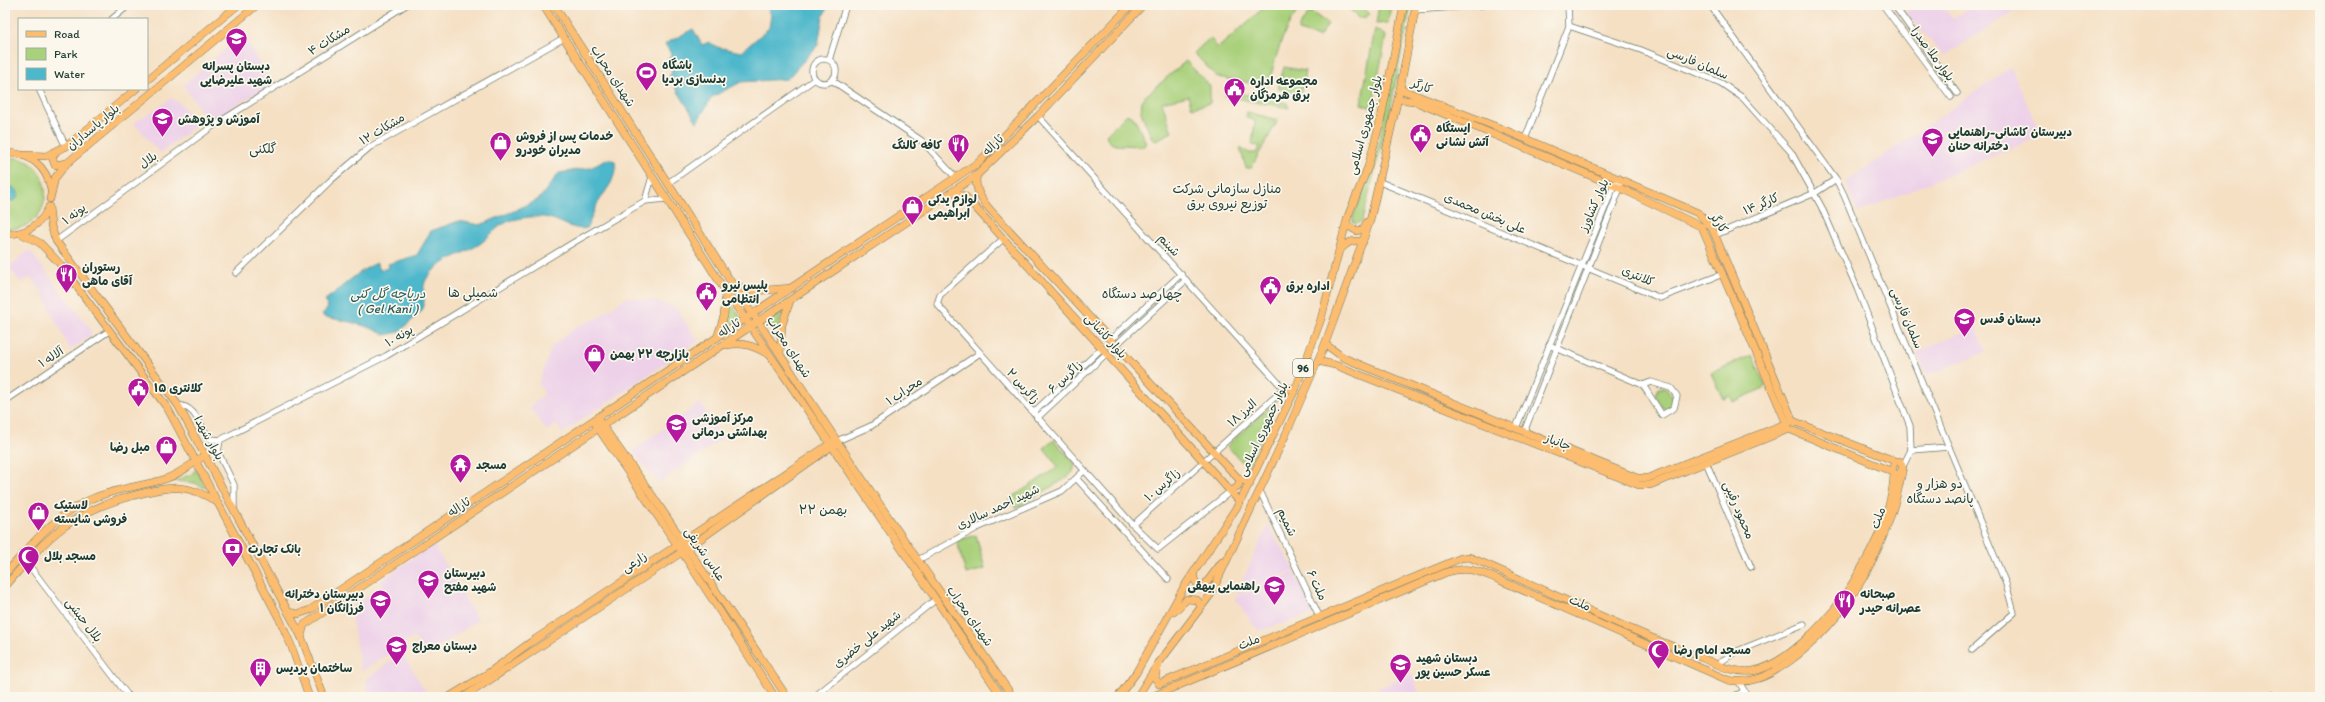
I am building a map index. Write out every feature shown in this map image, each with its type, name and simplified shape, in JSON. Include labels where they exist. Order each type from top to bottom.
[{"type":"main road","points":[[148,79],[238,5]]},
{"type":"main road","name":"بلوار پاسداران","points":[[50,199],[55,178],[70,161],[257,5]]},
{"type":"main road","name":"شهدای محراب","points":[[543,5],[726,292],[746,318],[770,355],[833,444],[918,560],[1013,697]]},
{"type":"main road","name":"شهدای محراب","points":[[554,5],[733,285],[780,353],[833,444],[935,600],[1002,697]]},
{"type":"main road","name":"ثاراله","points":[[298,614],[310,610],[460,508],[746,318],[806,280],[979,162],[1131,5]]},
{"type":"main road","name":"ثاراله","points":[[304,625],[597,428],[752,327],[976,175],[1038,116],[1143,5]]},
{"type":"main road","name":"بلوار جمهوری اسلامی","points":[[1118,697],[1136,673],[1165,621],[1240,502],[1296,388],[1320,319],[1346,225],[1368,167],[1381,118],[1404,5]]},
{"type":"main road","name":"بلوار جمهوری اسلامی","points":[[1137,697],[1158,664],[1211,594],[1260,491],[1325,344],[1363,242],[1371,216],[1400,90],[1415,8]]},
{"type":"main road","name":"بلوار پاسداران","points":[[7,152],[23,155],[46,156],[58,151],[135,90]]},
{"type":"main road","name":"کارگر","points":[[1400,90],[1415,98],[1506,135],[1702,227],[1789,424]]},
{"type":"main road","name":"کارگر","points":[[1398,99],[1415,98]]},
{"type":"main road","name":"کارگر","points":[[1506,135],[1525,139],[1619,178],[1698,212],[1706,220],[1716,238],[1789,424]]},
{"type":"main road","points":[[58,151],[52,157],[55,165],[62,165],[70,161]]},
{"type":"main road","points":[[23,155],[37,163],[47,176],[50,199]]},
{"type":"main road","points":[[950,194],[957,193],[966,197],[971,192],[976,192],[976,175]]},
{"type":"main road","name":"بلوار کاشانی","points":[[976,192],[1112,343],[1214,453],[1240,479],[1250,484]]},
{"type":"main road","name":"بلوار کاشانی","points":[[966,197],[1232,491],[1240,502]]},
{"type":"main road","name":"بلوار شهدا","points":[[50,199],[50,226],[56,241],[178,405],[206,454],[301,636],[324,697]]},
{"type":"main road","points":[[5,234],[20,233],[40,221],[49,207]]},
{"type":"main road","points":[[1346,225],[1357,231],[1363,229],[1371,216]]},
{"type":"main road","name":"بلوار شهدا","points":[[20,233],[40,243],[60,264],[109,332],[168,409],[281,623],[309,697]]},
{"type":"main road","points":[[1710,244],[1716,238]]},
{"type":"main road","points":[[1338,252],[1347,243],[1354,240],[1363,242]]},
{"type":"main road","points":[[806,280],[811,287]]},
{"type":"main road","points":[[733,285],[754,291],[795,287]]},
{"type":"main road","points":[[726,292],[724,316],[716,338],[722,340],[722,346],[738,343],[746,344],[770,355]]},
{"type":"main road","points":[[780,353],[782,325],[790,301]]},
{"type":"main road","points":[[1105,350],[1112,343]]},
{"type":"main road","name":"جانباز","points":[[1325,344],[1344,358],[1516,428],[1627,478],[1639,485],[1650,485],[1789,424]]},
{"type":"main road","name":"جانباز","points":[[1318,361],[1335,365],[1521,440],[1627,478]]},
{"type":"main road","points":[[1284,389],[1296,388]]},
{"type":"main road","points":[[595,419],[604,424]]},
{"type":"main road","points":[[595,419],[597,428]]},
{"type":"main road","name":"عباس شریفی","points":[[604,424],[683,547],[733,634],[775,697]]},
{"type":"main road","points":[[1789,424],[1895,461],[1900,461],[1902,469],[1898,475],[1789,424]]},
{"type":"main road","name":"عباس شریفی","points":[[597,428],[742,629],[787,697]]},
{"type":"main road","points":[[1513,436],[1516,428]]},
{"type":"main road","points":[[1521,440],[1524,432]]},
{"type":"main road","name":"زارعی","points":[[449,697],[525,651],[683,547],[833,444]]},
{"type":"main road","points":[[5,574],[49,525],[69,511],[100,496],[164,480],[206,454]]},
{"type":"main road","name":"ملت","points":[[1165,686],[1447,572],[1464,568],[1475,570],[1616,627],[1739,672],[1765,668],[1812,634],[1831,615],[1870,553],[1886,515],[1895,461]]},
{"type":"main road","name":"ملت","points":[[1151,697],[1165,686],[1320,618],[1461,558],[1468,557],[1499,570],[1712,673],[1739,682],[1769,676],[1812,644],[1835,620],[1875,557],[1891,518],[1902,469]]},
{"type":"main road","points":[[1232,491],[1238,487],[1240,479]]},
{"type":"main road","points":[[5,587],[26,562],[54,533],[70,520],[116,499],[173,486],[197,490],[217,502]]},
{"type":"main road","points":[[460,508],[460,513],[467,515]]},
{"type":"main road","points":[[436,524],[443,524],[443,531]]},
{"type":"main road","points":[[1194,574],[1194,579],[1199,586],[1208,584],[1237,540]]},
{"type":"main road","points":[[1495,578],[1499,570]]},
{"type":"main road","points":[[1165,621],[1187,599],[1197,600],[1201,606]]},
{"type":"main road","points":[[288,612],[298,614],[297,621],[304,625],[301,636]]},
{"type":"main road","points":[[733,634],[742,629]]},
{"type":"main road","name":"زارعی","points":[[464,697],[525,651]]},
{"type":"main road","points":[[1692,662],[1696,655]]},
{"type":"main road","points":[[1158,664],[1155,678],[1159,684],[1165,686]]},
{"type":"street","points":[[113,18],[129,5]]},
{"type":"street","name":"مشکات ۴","points":[[264,94],[406,5]]},
{"type":"street","points":[[830,60],[846,5]]},
{"type":"street","points":[[1415,8],[1482,5]]},
{"type":"street","points":[[1525,139],[1570,26],[1568,5]]},
{"type":"street","name":"سلمان فارسی","points":[[1710,5],[1836,179],[2008,590],[2014,613],[1972,650]]},
{"type":"street","name":"بلوار ملا صدرا","points":[[1883,5],[1951,97]]},
{"type":"street","name":"بلوار ملا صدرا","points":[[1894,5],[1957,93]]},
{"type":"street","name":"سلمان فارسی","points":[[1570,26],[1634,48],[1721,83],[1743,98],[1791,152],[1815,193],[1871,322],[1911,430],[1911,450],[1902,469]]},
{"type":"street","name":"مشکات ۱۲","points":[[236,273],[330,181],[370,147],[564,38]]},
{"type":"street","points":[[830,60],[820,60],[814,64],[812,73],[815,79],[824,84],[833,81]]},
{"type":"street","points":[[830,60],[837,69],[833,81]]},
{"type":"street","points":[[668,183],[815,79]]},
{"type":"street","points":[[833,81],[922,141],[956,178]]},
{"type":"street","points":[[39,90],[66,146]]},
{"type":"street","name":"بلال","points":[[105,204],[213,126],[264,94]]},
{"type":"street","name":"شبنم","points":[[1038,116],[1284,389]]},
{"type":"street","points":[[652,177],[644,201],[666,198]]},
{"type":"street","name":"بلوار کشاورز","points":[[1524,432],[1588,268],[1619,178]]},
{"type":"street","name":"کارگر ۱۴","points":[[1716,238],[1815,193],[1836,179]]},
{"type":"street","name":"علی بخش محمدی","points":[[1380,182],[1588,268]]},
{"type":"street","name":"بلوار کشاورز","points":[[1516,428],[1581,265],[1616,186]]},
{"type":"street","name":"پونه ۱۰","points":[[220,440],[386,356],[644,201]]},
{"type":"street","name":"پونه ۱","points":[[56,241],[105,204]]},
{"type":"street","name":"زاگرس ۲","points":[[1003,239],[940,295],[937,300],[943,312],[1133,525],[1158,549],[1232,491]]},
{"type":"street","name":"کلانتری","points":[[1588,268],[1660,298],[1723,274]]},
{"type":"street","points":[[1112,343],[1181,274]]},
{"type":"street","points":[[1112,343],[1186,280]]},
{"type":"street","name":"آلاله ۱","points":[[5,401],[109,332]]},
{"type":"street","points":[[1549,346],[1643,385],[1662,415],[1674,408],[1676,396],[1671,388],[1651,382],[1643,385]]},
{"type":"street","name":"زاگرس ۶","points":[[1033,413],[1073,374],[1105,350]]},
{"type":"street","name":"زاگرس ۶","points":[[1037,418],[1079,380],[1105,350]]},
{"type":"street","name":"محراب ۱","points":[[833,444],[871,426],[980,353]]},
{"type":"street","points":[[1073,374],[1079,380]]},
{"type":"street","name":"البرز ۱۸","points":[[1205,461],[1284,389]]},
{"type":"street","points":[[178,405],[188,406],[210,439],[220,440],[218,452],[234,485],[234,508]]},
{"type":"street","points":[[1911,450],[1949,447]]},
{"type":"street","name":"زاگرس ۱۰","points":[[1133,525],[1205,461]]},
{"type":"street","name":"محمود رقیبی","points":[[1702,461],[1751,567]]},
{"type":"street","name":"شهید احمد سالاری","points":[[918,560],[984,525],[1062,490],[1077,479],[1084,471]]},
{"type":"street","points":[[1077,479],[1168,579]]},
{"type":"street","name":"شمیم","points":[[1260,491],[1294,562]]},
{"type":"street","name":"بلال حبشی","points":[[21,555],[129,697]]},
{"type":"street","name":"ملت ۶","points":[[1294,562],[1320,618]]},
{"type":"street","name":"شهید علی خضری","points":[[814,697],[935,600]]},
{"type":"street","points":[[1718,664],[1735,652],[1804,624]]},
{"type":"street","points":[[1739,682],[1743,692],[1748,697]]},
{"type":"street","points":[[1733,697],[1743,692]]},
{"type":"street","points":[[1738,697],[1743,692]]},
{"type":"street","points":[[2271,697],[2273,695],[2275,697]]},
{"type":"shaded area","points":[[1914,5],[1940,5],[1953,18],[1974,5],[2006,5],[2013,12],[1944,56],[1906,13]]},
{"type":"shaded area","name":"دبستان پسرانه شهید علیرضایی","points":[[243,34],[272,84],[208,121],[183,85]]},
{"type":"shaded area","name":"دبیرستان کاشانی-راهنمایی دخترانه حنان","points":[[2011,67],[2041,136],[1857,213],[1846,182]]},
{"type":"shaded area","name":"آموزش و پژوهش","points":[[172,98],[181,104],[198,124],[160,153],[134,123]]},
{"type":"shaded area","points":[[29,250],[91,330],[91,336],[70,350],[41,290],[30,277],[21,283],[9,267]]},
{"type":"shaded area","name":"بازارچه ۲۲ بهمن","points":[[627,297],[653,300],[676,308],[698,341],[562,433],[556,424],[547,431],[529,407],[545,394],[538,385],[552,346],[579,325],[596,319]]},
{"type":"shaded area","name":"دبستان قدس","points":[[1976,326],[1986,352],[1927,375],[1916,353]]},
{"type":"shaded area","name":"مرکز آموزشی بهداشتی درمانی","points":[[700,403],[723,438],[659,483],[632,451]]},
{"type":"shaded area","points":[[1268,525],[1295,570],[1236,595]]},
{"type":"shaded area","name":"دبیرستان شهید مفتح","points":[[433,544],[478,620],[426,655],[414,637],[361,672],[350,608],[383,586],[380,581]]},
{"type":"shaded area","name":"راهنمایی بیهقی","points":[[1294,572],[1314,614],[1258,631],[1235,598]]},
{"type":"shaded area","name":"دبستان معراج","points":[[402,653],[429,697],[369,697],[366,679]]},
{"type":"shaded area","name":"دبستان شهید عسکر حسین پور","points":[[1411,673],[1421,697],[1360,697]]},
{"type":"green space","points":[[1267,5],[1303,5],[1290,23],[1285,33],[1277,54],[1268,86],[1217,77],[1194,53],[1210,38],[1218,48]]},
{"type":"green space","points":[[1346,5],[1354,7],[1361,5],[1370,14],[1366,17],[1358,18]]},
{"type":"green space","points":[[1379,5],[1391,5],[1388,23],[1376,24]]},
{"type":"green space","points":[[1407,5],[1411,5],[1388,120],[1362,221],[1356,224],[1353,223],[1353,217],[1374,165]]},
{"type":"green space","points":[[1310,11],[1328,24],[1319,37],[1298,31],[1299,27]]},
{"type":"green space","points":[[1375,29],[1386,36],[1372,108],[1361,104]]},
{"type":"green space","points":[[1186,61],[1210,86],[1210,103],[1192,108],[1188,96],[1162,102],[1172,132],[1156,140],[1152,139],[1141,112],[1142,99]]},
{"type":"green space","points":[[1284,67],[1305,71],[1301,93],[1278,89]]},
{"type":"green space","points":[[1228,91],[1287,103],[1289,108],[1225,96]]},
{"type":"green space","points":[[1247,112],[1278,120],[1251,168],[1246,168],[1240,148],[1249,153],[1256,153],[1260,146],[1252,145],[1255,121],[1246,117]]},
{"type":"green space","points":[[1127,114],[1134,118],[1146,143],[1144,146],[1115,145],[1109,142],[1106,135]]},
{"type":"green space","points":[[5,158],[22,159],[34,167],[42,178],[45,192],[43,206],[36,218],[23,227],[5,229]]},
{"type":"green space","points":[[727,298],[741,317],[723,330],[726,321]]},
{"type":"green space","points":[[784,310],[780,319],[778,341],[766,321]]},
{"type":"green space","points":[[1752,355],[1766,387],[1733,402],[1730,396],[1723,399],[1711,373]]},
{"type":"green space","points":[[1659,388],[1665,388],[1670,394],[1672,398],[1672,406],[1664,409],[1655,395]]},
{"type":"green space","points":[[1277,400],[1248,468],[1227,446]]},
{"type":"green space","points":[[1054,440],[1075,464],[1073,472],[1068,477],[1016,508],[1009,501],[1011,498],[1058,467],[1044,448]]},
{"type":"green space","points":[[196,469],[205,488],[195,483],[174,481],[192,474]]},
{"type":"green space","points":[[976,535],[985,569],[966,574],[957,541]]},
{"type":"water","points":[[766,5],[829,5],[823,16],[818,45],[787,79],[741,82],[712,97],[697,122],[669,77],[672,72],[668,59],[672,55],[665,44],[693,29],[702,45],[709,42],[717,47],[741,52],[769,28],[771,15]]},
{"type":"water","name":"دریاچه گل کنی ( Gel Kani )","points":[[608,159],[615,161],[616,170],[611,183],[596,206],[587,228],[581,229],[571,227],[549,218],[539,217],[520,218],[503,224],[481,243],[445,262],[432,272],[425,282],[422,311],[399,332],[385,335],[363,326],[324,317],[322,314],[328,308],[325,300],[363,270],[377,263],[380,270],[389,268],[388,264],[417,255],[431,231],[459,221],[480,225],[539,199],[559,173],[590,168]]},
{"type":"water","points":[[8,187],[14,187],[18,191],[18,197],[14,201],[8,201],[4,197],[4,191]]},
{"type":"place","name":"دبستان پسرانه شهید علیرضایی","points":[[236,58]]},
{"type":"place","name":"باشگاه بدنسازی بردیا","points":[[647,92]]},
{"type":"place","name":"مجموعه اداره برق هرمزگان","points":[[1234,108]]},
{"type":"place","name":"آموزش و پژوهش","points":[[163,138]]},
{"type":"place","name":"ایستگاه آتش نشانی","points":[[1421,154]]},
{"type":"place","name":"دبیرستان کاشانی-راهنمایی دخترانه حنان","points":[[1932,158]]},
{"type":"place","name":"خدمات پس از فروش مدیران خودرو","points":[[501,162]]},
{"type":"place","name":"کافه کالنگ","points":[[958,164]]},
{"type":"place","name":"لوازم یدکی ابراهیمی","points":[[912,226]]},
{"type":"place","name":"رستوران آقای ماهی","points":[[67,294]]},
{"type":"place","name":"اداره برق","points":[[1271,306]]},
{"type":"place","name":"پلیس نیرو انتظامی","points":[[707,312]]},
{"type":"place","name":"دبستان قدس","points":[[1964,338]]},
{"type":"place","name":"بازارچه ۲۲ بهمن","points":[[595,374]]},
{"type":"place","name":"کلانتری ۱۵","points":[[139,408]]},
{"type":"place","name":"مرکز آموزشی بهداشتی درمانی","points":[[677,444]]},
{"type":"place","name":"مبل رضا","points":[[166,466]]},
{"type":"place","name":"مسجد","points":[[461,484]]},
{"type":"place","name":"لاستیک فروشی شایسته","points":[[39,532]]},
{"type":"place","name":"بانک تجارت","points":[[232,568]]},
{"type":"place","name":"مسجد بلال","points":[[29,576]]},
{"type":"place","name":"دبیرستان شهید مفتح","points":[[429,600]]},
{"type":"place","name":"راهنمایی بیهقی","points":[[1275,606]]},
{"type":"place","name":"دبیرستان دخترانه فرزانگان ۱","points":[[380,620]]},
{"type":"place","name":"صبحانه عصرانه حیدر","points":[[1845,620]]},
{"type":"place","name":"دبستان معراج","points":[[397,666]]},
{"type":"place","name":"مسجد امام رضا","points":[[1659,670]]},
{"type":"place","name":"دبستان شهید عسکر حسین پور","points":[[1401,684]]},
{"type":"place","name":"ساختمان پردیس","points":[[261,688]]},
{"type":"district","name":"گلکنی","points":[[263,148]]},
{"type":"district","name":"منازل سازمانی شرکت توزیع نیروی برق","points":[[1227,196]]},
{"type":"district","name":"شمیلی ها","points":[[473,292]]},
{"type":"district","name":"چهارصد دستگاه","points":[[1142,293]]},
{"type":"district","name":"دو هزار و پانصد دستگاه","points":[[1940,490]]},
{"type":"district","name":"۲۲ بهمن","points":[[823,509]]}]
